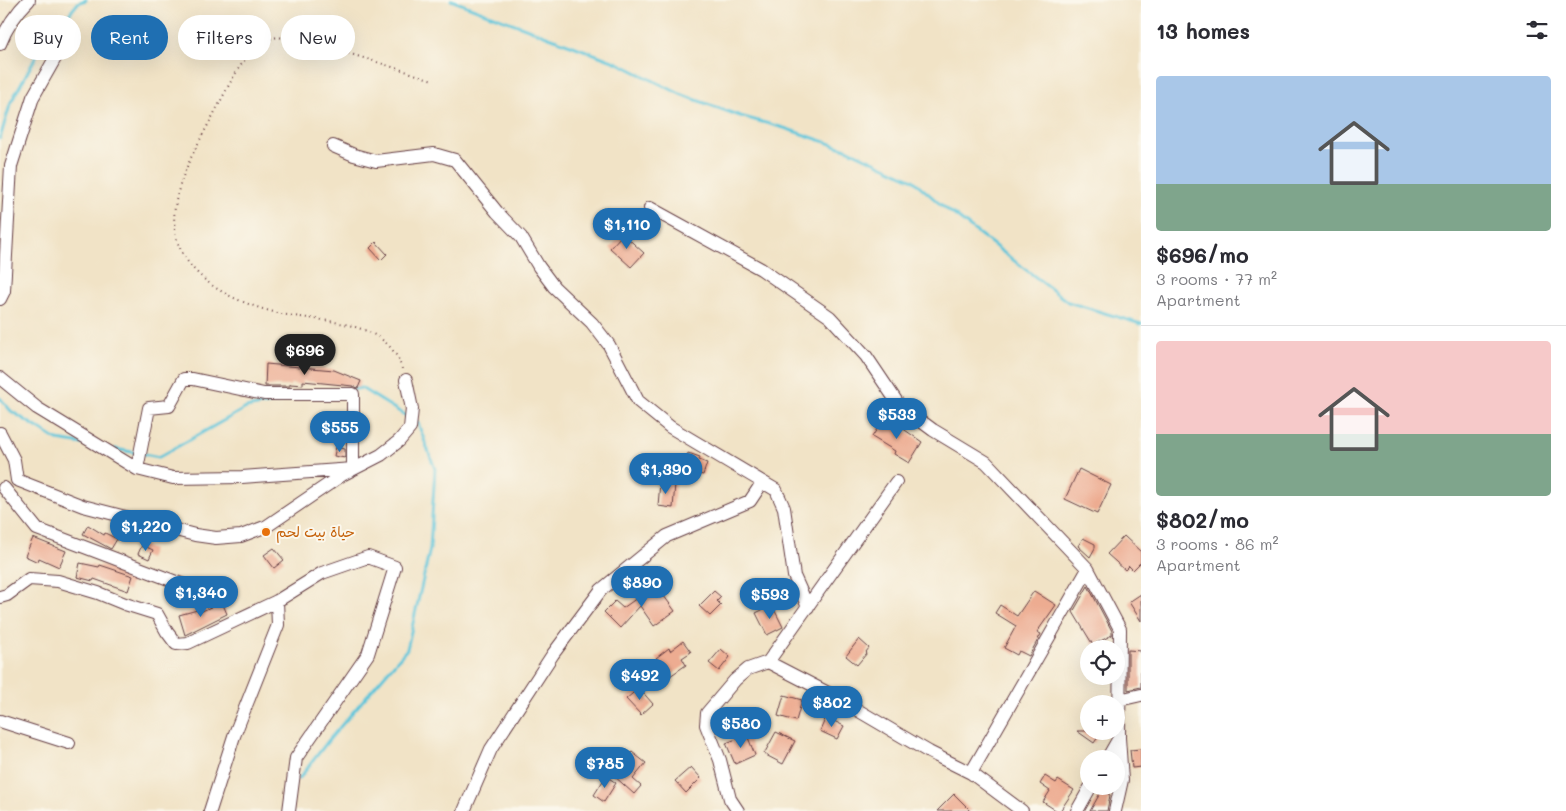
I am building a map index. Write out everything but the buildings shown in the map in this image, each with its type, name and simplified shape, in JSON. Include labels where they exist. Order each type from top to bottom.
[{"type":"street","points":[[0,44],[4,34],[29,0]]},
{"type":"street","points":[[0,299],[4,291],[11,166],[33,97],[54,60]]},
{"type":"street","points":[[333,146],[354,155],[376,160],[434,154],[455,160],[497,212],[521,237],[554,288],[592,323],[609,345],[638,401],[670,427],[776,490],[784,508],[794,576],[808,607]]},
{"type":"street","points":[[650,208],[761,269],[830,317],[866,356],[899,405],[933,430],[986,462],[1088,569],[1120,628],[1119,695]]},
{"type":"street","points":[[0,378],[38,408],[137,469],[173,478],[242,477],[354,469]]},
{"type":"street","points":[[137,469],[149,408],[169,406],[184,379],[193,379],[264,394],[353,394],[354,469]]},
{"type":"street","points":[[213,596],[37,529],[2,488],[17,480],[83,506],[195,535],[216,538],[242,536],[267,526],[342,475],[381,456],[399,441],[410,428],[412,409],[406,380]]},
{"type":"street","points":[[0,433],[14,460],[17,480]]},
{"type":"street","points":[[738,811],[730,799],[720,760],[706,725],[707,713],[735,680],[748,669],[768,662],[896,482]]},
{"type":"street","points":[[464,811],[491,749],[553,654],[601,590],[667,536],[750,501],[762,483]]},
{"type":"street","points":[[0,597],[7,595],[28,580],[58,581],[157,614],[176,644],[188,643],[277,601],[322,573],[368,557],[395,568],[368,654],[296,758],[289,811]]},
{"type":"street","points":[[971,773],[1088,569]]},
{"type":"street","points":[[210,811],[234,736],[278,625],[277,601]]},
{"type":"street","points":[[768,662],[830,694],[929,752],[971,773],[1022,811]]},
{"type":"street","points":[[1125,699],[1141,695]]},
{"type":"street","points":[[0,721],[69,743]]},
{"type":"street","points":[[1115,811],[1122,780],[1119,740]]},
{"type":"street","points":[[1077,811],[1086,795]]},
{"type":"path","points":[[406,380],[396,355],[386,343],[371,333],[353,326],[280,313],[233,298],[209,284],[194,270],[180,248],[174,228],[174,208],[178,186],[192,154],[237,72],[256,47],[273,38],[300,39],[432,80]]},
{"type":"waterway","points":[[0,138],[11,102],[38,53],[78,3],[86,0]]},
{"type":"waterway","points":[[451,0],[618,63],[680,94],[740,116],[784,128],[849,150],[913,180],[940,204],[1068,302],[1141,324]]},
{"type":"waterway","points":[[352,390],[361,388],[408,417]]},
{"type":"waterway","points":[[0,398],[11,411],[57,440],[89,445]]},
{"type":"waterway","points":[[144,454],[159,457],[246,408],[289,400]]},
{"type":"waterway","points":[[299,779],[328,741],[407,649],[430,549],[435,469],[418,423],[413,420]]},
{"type":"waterway","points":[[115,449],[138,453]]},
{"type":"place","name":"حياة بيت لحم","points":[[266,532]]}]
